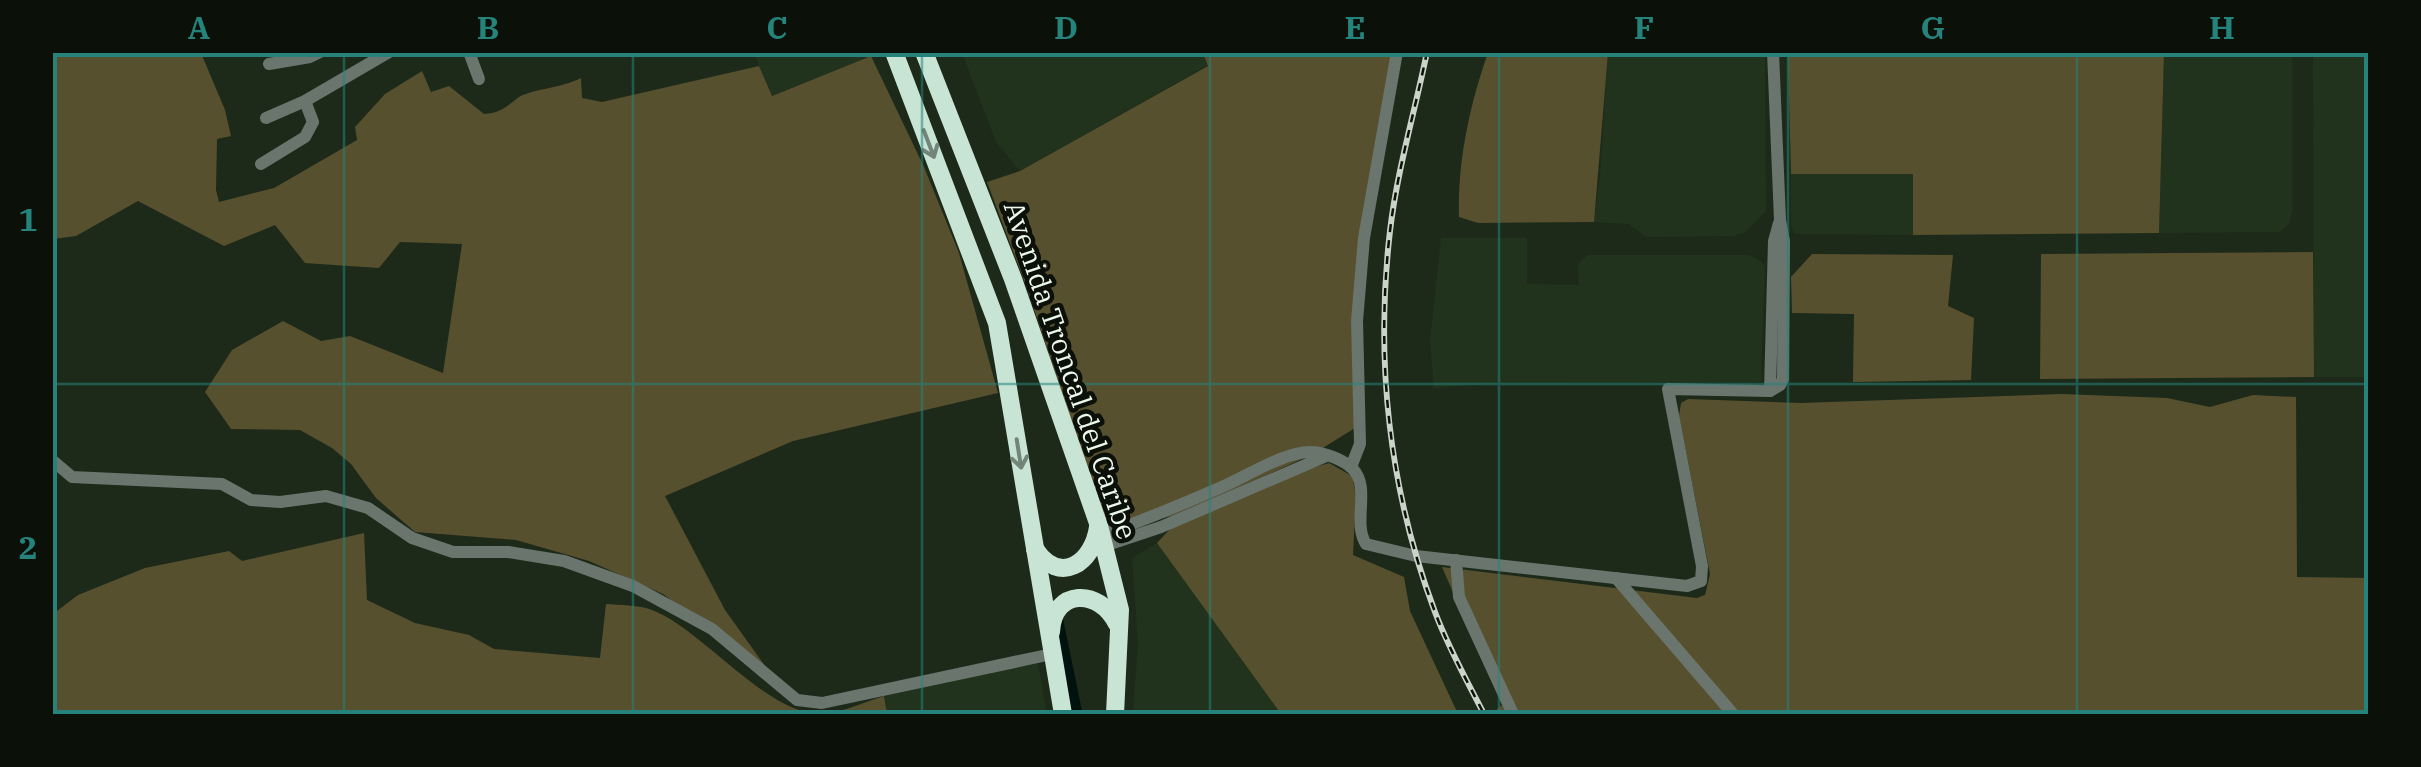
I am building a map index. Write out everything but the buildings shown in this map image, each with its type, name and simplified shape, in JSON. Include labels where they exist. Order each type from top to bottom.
[{"type":"highway","name":"Avenida Troncal del Caribe","points":[[894,52],[997,323],[1063,714]]},
{"type":"highway","name":"Avenida Troncal del Caribe","points":[[924,52],[1013,279],[1101,536],[1120,610],[1115,714]]},
{"type":"highway","points":[[1035,548],[1054,566],[1072,566],[1093,550],[1101,536]]},
{"type":"highway","points":[[1052,654],[1052,620],[1070,600],[1084,597],[1098,601],[1109,609],[1120,634]]},
{"type":"street","points":[[269,64],[310,58],[320,52]]},
{"type":"street","points":[[266,118],[305,101],[389,52]]},
{"type":"street","points":[[470,52],[478,79]]},
{"type":"street","points":[[1351,467],[1360,444],[1357,321],[1364,238],[1397,52]]},
{"type":"street","points":[[1101,536],[1161,527],[1326,456],[1351,467],[1359,478],[1360,530],[1366,544],[1416,556],[1687,586],[1701,581],[1702,566],[1668,389],[1770,390],[1774,241],[1780,220],[1773,52]]},
{"type":"street","points":[[261,164],[309,132],[313,122],[305,101]]},
{"type":"street","points":[[52,460],[72,476],[222,484],[251,500],[280,502],[326,496],[368,508],[412,538],[453,552],[508,552],[564,561],[633,586],[712,629],[796,700],[822,703],[1052,654]]},
{"type":"street","points":[[1456,560],[1459,598],[1513,714]]},
{"type":"street","points":[[1616,578],[1733,714]]},
{"type":"shaded area","points":[[870,52],[871,56],[771,96],[754,53]]},
{"type":"shaded area","points":[[52,53],[201,53],[225,110],[231,136],[217,139],[219,202],[274,188],[357,140],[355,127],[385,94],[422,71],[431,92],[449,86],[484,114],[499,111],[525,94],[581,78],[582,98],[602,102],[759,66],[772,96],[871,56],[924,167],[959,253],[998,393],[793,441],[665,496],[725,610],[770,673],[663,594],[589,561],[516,540],[415,532],[376,498],[351,464],[300,430],[231,429],[205,392],[232,350],[283,321],[321,341],[350,336],[443,373],[462,244],[400,242],[379,268],[305,263],[275,225],[224,246],[138,201],[76,236],[53,239]]},
{"type":"shaded area","points":[[962,53],[1203,53],[1208,65],[1020,171],[996,142]]},
{"type":"shaded area","points":[[1203,53],[1394,53],[1365,202],[1355,428],[1313,454],[1178,515],[1107,528],[1028,291],[987,182],[1020,171],[1208,66]]},
{"type":"shaded area","points":[[1488,53],[1608,53],[1594,222],[1478,223],[1459,217],[1466,134]]},
{"type":"shaded area","points":[[1608,53],[1765,53],[1766,211],[1745,232],[1733,236],[1646,237],[1629,224],[1590,222],[1594,221],[1600,174]]},
{"type":"shaded area","points":[[1788,53],[2164,53],[2159,233],[1913,235],[1913,174],[1791,174]]},
{"type":"shaded area","points":[[2164,53],[2292,53],[2292,212],[2289,224],[2279,232],[2159,233]]},
{"type":"shaded area","points":[[2313,53],[2368,53],[2368,377],[2314,377]]},
{"type":"shaded area","points":[[1791,174],[1913,174],[1913,235],[1795,234],[1791,225]]},
{"type":"shaded area","points":[[1441,238],[1527,238],[1527,284],[1579,285],[1578,264],[1587,255],[1749,255],[1758,259],[1765,266],[1761,382],[1483,384],[1434,388],[1430,341]]},
{"type":"shaded area","points":[[2313,252],[2314,377],[2040,379],[2041,254]]},
{"type":"shaded area","points":[[1812,254],[1953,255],[1948,306],[1974,318],[1971,380],[1853,382],[1854,314],[1792,313],[1791,277]]},
{"type":"shaded area","points":[[2061,394],[2167,398],[2210,407],[2253,395],[2296,397],[2297,577],[2368,578],[2368,714],[1492,714],[1502,705],[1442,567],[1697,598],[1705,595],[1710,574],[1679,416],[1681,403],[1688,399],[1801,403]]},
{"type":"shaded area","points":[[1329,463],[1352,476],[1356,495],[1353,555],[1404,577],[1410,611],[1458,714],[1281,714],[1157,543],[1171,528],[1304,470]]},
{"type":"shaded area","points":[[364,533],[367,600],[415,623],[469,635],[494,649],[600,658],[606,604],[641,607],[672,620],[781,702],[824,714],[53,714],[53,614],[78,595],[145,568],[229,551],[242,561]]},
{"type":"shaded area","points":[[1157,543],[1281,714],[1133,714],[1138,642],[1132,558]]},
{"type":"shaded area","points":[[1038,663],[1047,714],[887,714],[884,696]]},
{"type":"shaded area","points":[[884,696],[887,714],[824,714]]},
{"type":"waterway","points":[[1056,622],[1075,714]]},
{"type":"railway","points":[[1427,52],[1390,231],[1384,328],[1390,424],[1406,519],[1419,566],[1446,638],[1484,714]]}]
